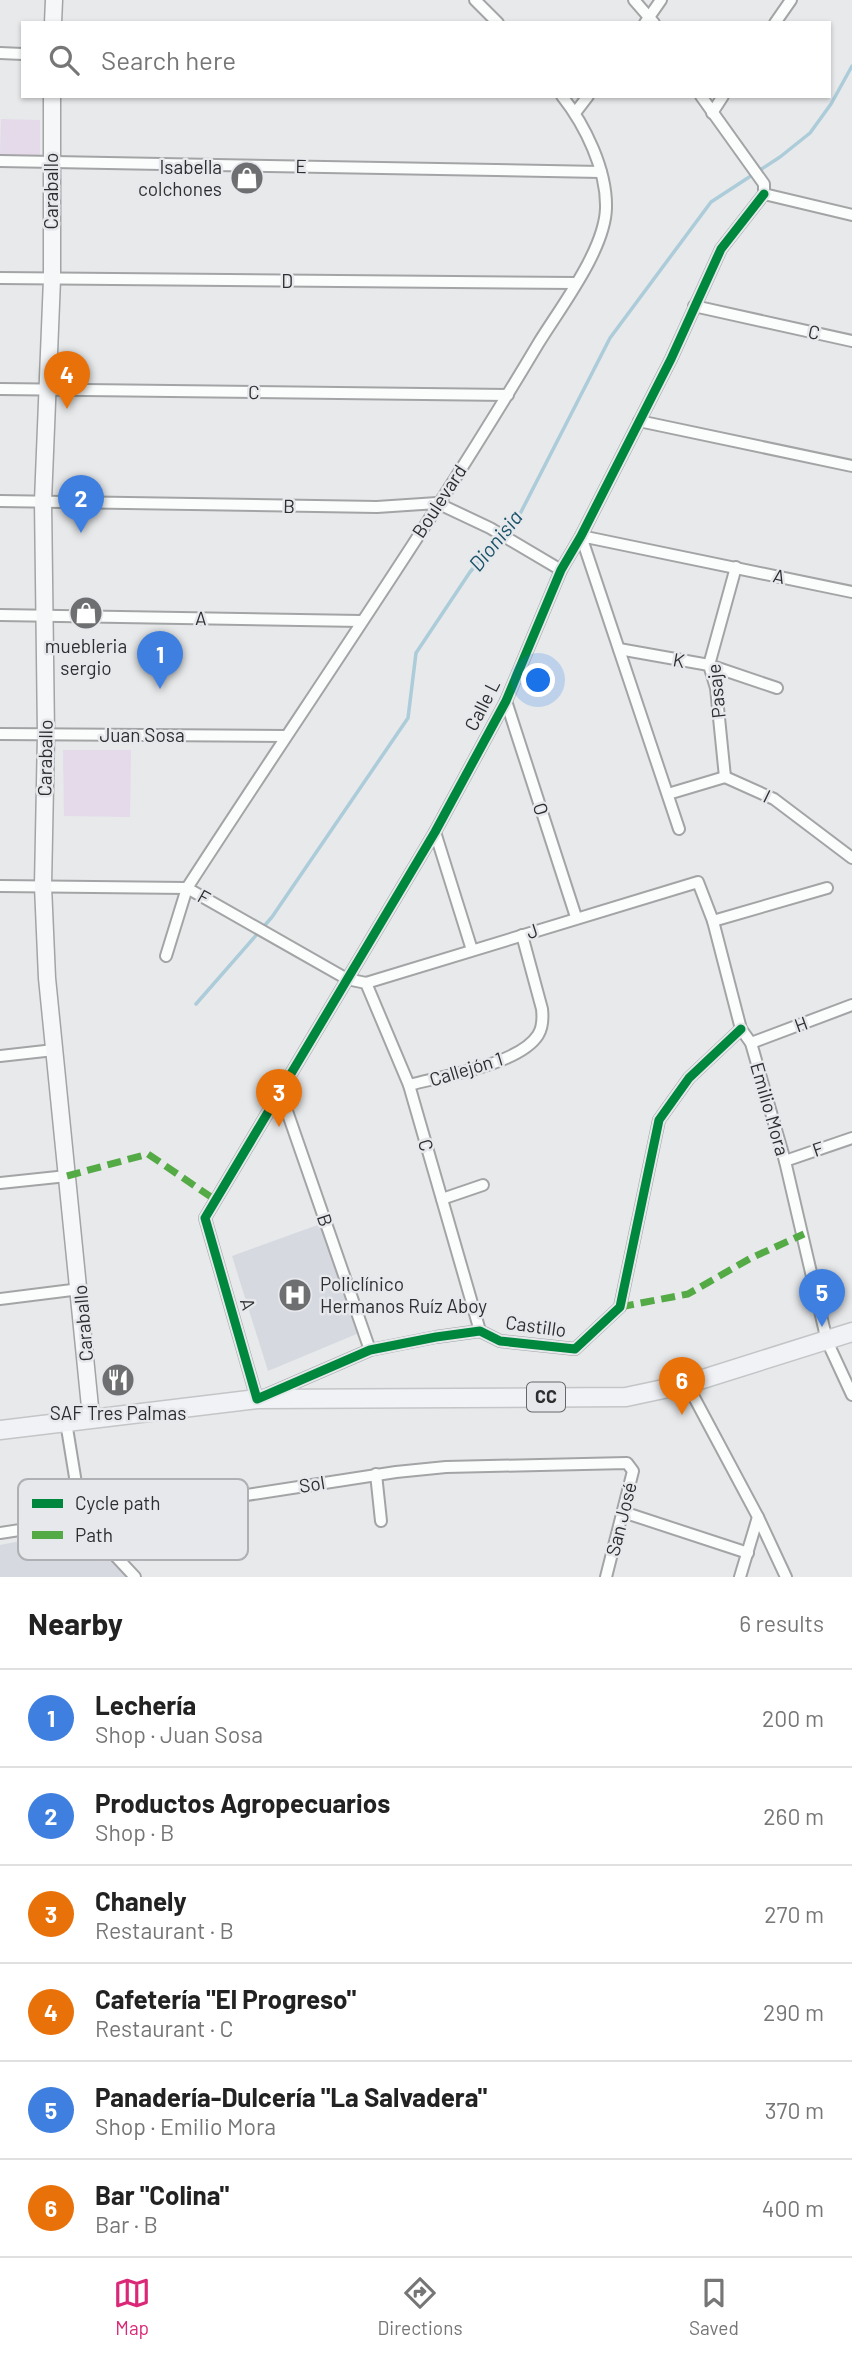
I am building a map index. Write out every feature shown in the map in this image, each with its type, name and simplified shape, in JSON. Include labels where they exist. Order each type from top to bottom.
[{"type":"main road","name":"CC","points":[[0,1430],[257,1399],[626,1397],[687,1384],[852,1332]]},
{"type":"street","points":[[53,21],[54,0]]},
{"type":"street","points":[[475,0],[496,21]]},
{"type":"street","points":[[634,0],[650,20],[661,0]]},
{"type":"street","points":[[776,21],[791,0]]},
{"type":"street","points":[[0,53],[21,54]]},
{"type":"street","name":"Caraballo","points":[[52,98],[52,279],[43,501],[46,734],[43,886],[54,1050],[91,1417]]},
{"type":"street","name":"Boulevard","points":[[166,956],[187,888],[508,395],[600,238],[606,208],[601,172],[575,113],[564,98]]},
{"type":"street","points":[[575,113],[586,98]]},
{"type":"street","points":[[702,98],[751,164],[764,189],[852,215]]},
{"type":"street","points":[[712,113],[722,98]]},
{"type":"street","name":"E","points":[[0,161],[601,172]]},
{"type":"street","name":"Calle L","points":[[205,1218],[435,832],[506,701],[561,570],[582,536],[671,359],[721,249],[764,189]]},
{"type":"street","name":"D","points":[[0,278],[575,284]]},
{"type":"street","name":"C","points":[[694,306],[852,341]]},
{"type":"street","name":"C","points":[[0,389],[508,395]]},
{"type":"street","points":[[639,421],[852,466]]},
{"type":"street","name":"B","points":[[0,501],[377,508],[437,503]]},
{"type":"street","points":[[437,503],[490,528],[561,570]]},
{"type":"street","points":[[582,536],[679,829]]},
{"type":"street","name":"A","points":[[582,536],[852,592]]},
{"type":"street","name":"Pasaje","points":[[725,777],[716,688],[709,665],[736,567]]},
{"type":"street","name":"A","points":[[0,615],[361,621]]},
{"type":"street","name":"K","points":[[619,649],[709,665],[777,688]]},
{"type":"street","name":"O","points":[[506,701],[576,917]]},
{"type":"street","name":"Juan Sosa","points":[[0,734],[285,736]]},
{"type":"street","points":[[667,794],[725,777]]},
{"type":"street","name":"I","points":[[725,777],[774,799],[852,858]]},
{"type":"street","points":[[435,832],[472,950]]},
{"type":"street","name":"J","points":[[366,983],[698,882]]},
{"type":"street","name":"Emilio Mora","points":[[698,882],[713,921],[741,1029],[751,1043],[785,1161],[827,1341]]},
{"type":"street","name":"F","points":[[0,886],[187,888],[347,979]]},
{"type":"street","points":[[713,921],[827,888]]},
{"type":"street","name":"Callejón 1","points":[[409,1085],[503,1060],[539,1035],[543,1021],[542,1009],[522,935]]},
{"type":"street","points":[[347,979],[366,983]]},
{"type":"street","name":"C","points":[[366,983],[409,1085],[480,1331]]},
{"type":"street","name":"H","points":[[751,1043],[852,1005]]},
{"type":"street","name":"Castillo","points":[[257,1399],[370,1350],[480,1331],[500,1340],[575,1349],[620,1307],[659,1120],[689,1078],[741,1029]]},
{"type":"street","points":[[0,1056],[54,1050]]},
{"type":"street","name":"B","points":[[280,1091],[370,1350]]},
{"type":"street","name":"F","points":[[785,1161],[852,1138]]},
{"type":"street","points":[[0,1184],[67,1176]]},
{"type":"street","points":[[442,1199],[483,1185]]},
{"type":"street","name":"A","points":[[205,1218],[257,1399]]},
{"type":"street","points":[[0,1298],[80,1289]]},
{"type":"street","points":[[827,1341],[852,1395]]},
{"type":"street","points":[[687,1384],[758,1517],[786,1577]]},
{"type":"street","points":[[66,1422],[75,1479]]},
{"type":"street","name":"Sol","points":[[248,1494],[376,1474],[446,1467],[627,1463]]},
{"type":"street","name":"San José","points":[[606,1577],[633,1471],[627,1463]]},
{"type":"street","points":[[376,1474],[381,1521]]},
{"type":"street","points":[[623,1512],[748,1553]]},
{"type":"street","points":[[740,1577],[758,1517]]},
{"type":"street","name":"Sol","points":[[0,1533],[18,1530]]},
{"type":"street","points":[[119,1560],[135,1577]]},
{"type":"shaded area","points":[[1,119],[40,120],[40,157],[0,155]]},
{"type":"shaded area","points":[[63,750],[131,750],[130,817],[64,816]]},
{"type":"shaded area","name":"Policlínico Hermanos Ruíz Aboy","points":[[323,1223],[359,1333],[268,1371],[232,1256]]},
{"type":"shaded area","points":[[18,1541],[18,1560],[113,1560],[128,1577],[0,1577],[0,1545]]},
{"type":"waterway","name":"Dionisia","points":[[196,1004],[272,917],[408,718],[416,653],[470,572],[521,512],[610,338],[711,202],[780,157],[810,133],[831,104],[852,66]]},
{"type":"marked path","points":[[67,1176],[148,1154],[214,1199]]},
{"type":"marked path","points":[[620,1307],[688,1294],[751,1258],[804,1234]]},
{"type":"cycle path","points":[[741,1029],[689,1078],[659,1120],[620,1307],[575,1349],[500,1341],[480,1331],[436,1337],[370,1350],[257,1399],[205,1218],[435,832],[506,701],[561,570],[671,359],[721,249],[764,194]]},
{"type":"place","name":"Isabella colchones","points":[[247,178]]},
{"type":"place","name":"Cafetería \"El Progreso\"","points":[[67,409]]},
{"type":"place","name":"Productos Agropecuarios","points":[[81,533]]},
{"type":"place","name":"muebleria sergio","points":[[86,613]]},
{"type":"place","name":"Lechería","points":[[160,689]]},
{"type":"place","name":"Chanely","points":[[279,1127]]},
{"type":"place","name":"Policlínico Hermanos Ruíz Aboy","points":[[295,1295]]},
{"type":"place","name":"Panadería-Dulcería \"La Salvadera\"","points":[[822,1327]]},
{"type":"place","name":"SAF Tres Palmas","points":[[118,1380]]},
{"type":"place","name":"Bar \"Colina\"","points":[[682,1415]]}]
